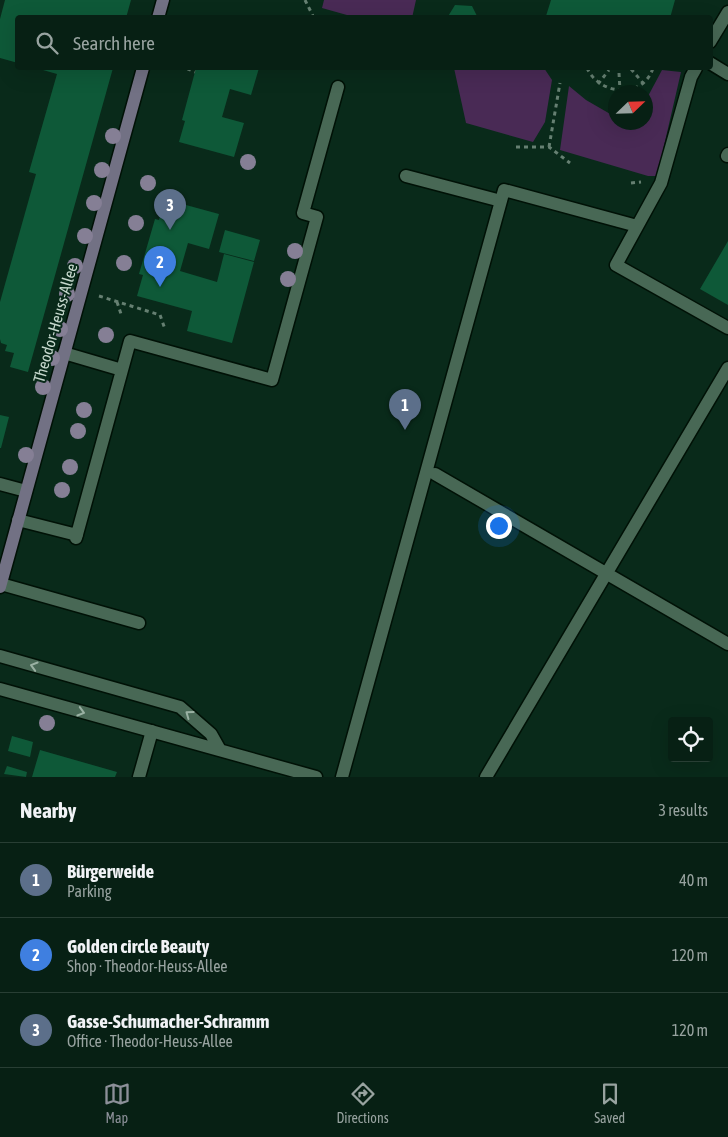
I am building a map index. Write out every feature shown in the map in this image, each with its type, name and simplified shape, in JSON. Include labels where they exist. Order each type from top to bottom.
[{"type":"street","points":[[159,15],[163,0]]},
{"type":"street","name":"Theodor-Heuss-Allee","points":[[0,586],[142,70]]},
{"type":"lane","points":[[713,37],[728,12]]},
{"type":"lane","points":[[713,65],[728,74]]},
{"type":"lane","points":[[695,70],[691,77],[661,183],[616,265],[728,328]]},
{"type":"lane","points":[[18,520],[76,537],[130,341],[272,380],[317,217],[303,213],[338,87]]},
{"type":"lane","points":[[406,176],[501,201]]},
{"type":"lane","points":[[342,777],[504,190],[637,226]]},
{"type":"lane","points":[[64,353],[122,370]]},
{"type":"lane","points":[[486,777],[728,368]]},
{"type":"lane","points":[[436,474],[728,644]]},
{"type":"lane","points":[[0,484],[26,491]]},
{"type":"lane","points":[[0,586],[139,623]]},
{"type":"lane","points":[[0,656],[180,707],[211,734],[220,750]]},
{"type":"lane","points":[[0,689],[316,777]]},
{"type":"lane","points":[[139,777],[152,731]]},
{"type":"path","points":[[305,0],[312,15]]},
{"type":"path","points":[[192,70],[195,72]]},
{"type":"path","points":[[588,70],[598,84],[608,89]]},
{"type":"path","points":[[598,84],[610,70]]},
{"type":"path","points":[[632,70],[643,83]]},
{"type":"path","points":[[639,85],[643,83],[652,70]]},
{"type":"path","points":[[619,73],[620,85]]},
{"type":"path","points":[[549,147],[560,83]]},
{"type":"path","points":[[516,147],[549,147],[570,163]]},
{"type":"path","points":[[81,291],[160,315],[165,329]]},
{"type":"path","points":[[117,302],[122,318]]},
{"type":"shaded area","points":[[324,0],[416,0],[413,15],[347,15],[322,8]]},
{"type":"shaded area","points":[[454,70],[545,70],[552,80],[545,122],[533,142],[466,123]]},
{"type":"shaded area","points":[[662,70],[681,72],[657,176],[648,176],[560,150],[569,86],[586,100],[608,113],[608,130],[653,130],[653,87]]},
{"type":"building","points":[[5,0],[131,0],[127,15],[15,15],[15,62],[0,58],[0,19]]},
{"type":"building","points":[[551,0],[675,0],[671,15],[546,15]]},
{"type":"building","points":[[455,5],[472,6],[476,15],[449,15]]},
{"type":"building","points":[[43,70],[112,70],[28,372],[10,367],[14,353],[5,351],[7,345],[1,343],[0,302],[36,174],[29,172],[57,74]]},
{"type":"building","points":[[195,70],[258,70],[251,95],[230,89],[222,117],[244,123],[234,157],[179,142],[185,121],[182,120]]},
{"type":"building","points":[[164,199],[219,214],[209,249],[188,243],[180,271],[217,282],[224,254],[254,262],[232,343],[187,331],[192,311],[137,296],[143,275],[139,274],[155,219],[159,220]]},
{"type":"building","points":[[225,230],[260,240],[254,261],[219,252]]},
{"type":"building","points":[[728,241],[728,305],[700,289]]},
{"type":"building","points":[[0,415],[9,417],[1,448],[0,448]]},
{"type":"building","points":[[12,736],[33,742],[30,757],[8,751]]},
{"type":"building","points":[[40,750],[117,772],[115,777],[32,777]]},
{"type":"building","points":[[7,766],[27,772],[26,777],[4,774]]},
{"type":"place","name":"Gasse-Schumacher-Schramm","points":[[170,230]]},
{"type":"place","name":"Golden circle Beauty","points":[[160,287]]},
{"type":"place","name":"Bürgerweide","points":[[405,430]]}]
